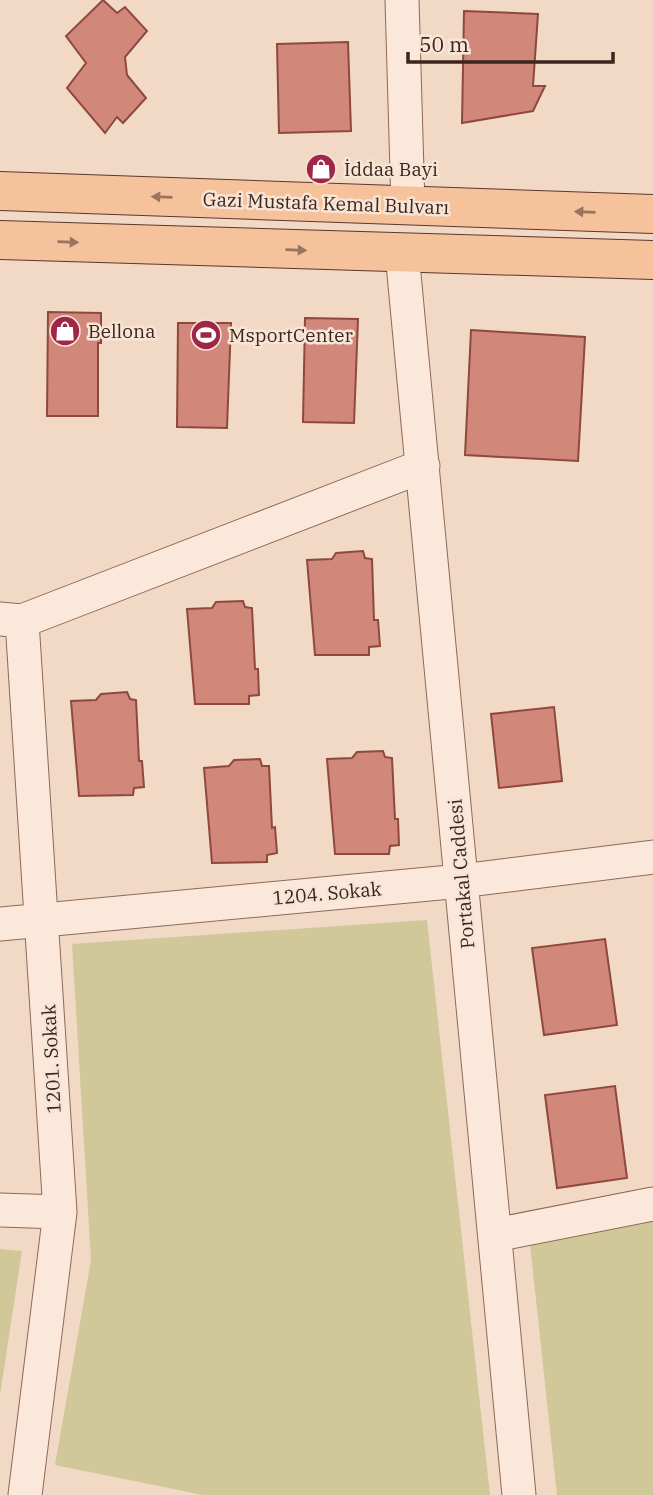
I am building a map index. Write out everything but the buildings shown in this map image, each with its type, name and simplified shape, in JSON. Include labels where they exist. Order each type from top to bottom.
[{"type":"main road","name":"Gazi Mustafa Kemal Bulvarı","points":[[0,191],[653,215]]},
{"type":"main road","points":[[0,240],[653,260]]},
{"type":"street","points":[[402,0],[408,206]]},
{"type":"street","name":"Portakal Caddesi","points":[[402,253],[519,1495]]},
{"type":"street","points":[[11,620],[423,466]]},
{"type":"street","name":"1201. Sokak","points":[[11,620],[43,919],[60,1212],[25,1495]]},
{"type":"street","name":"1204. Sokak","points":[[0,924],[461,881],[653,857]]},
{"type":"street","points":[[495,1235],[653,1203]]},
{"type":"street","points":[[0,1210],[60,1212]]},
{"type":"shaded area","points":[[427,920],[490,1495],[203,1495],[55,1465],[91,1260],[72,944]]},
{"type":"shaded area","points":[[653,1221],[653,1495],[557,1495],[530,1244]]},
{"type":"shaded area","points":[[0,1249],[22,1251],[0,1395]]},
{"type":"place","name":"İddaa Bayi","points":[[321,169]]},
{"type":"place","name":"Bellona","points":[[65,331]]},
{"type":"place","name":"MsportCenter","points":[[206,335]]}]
